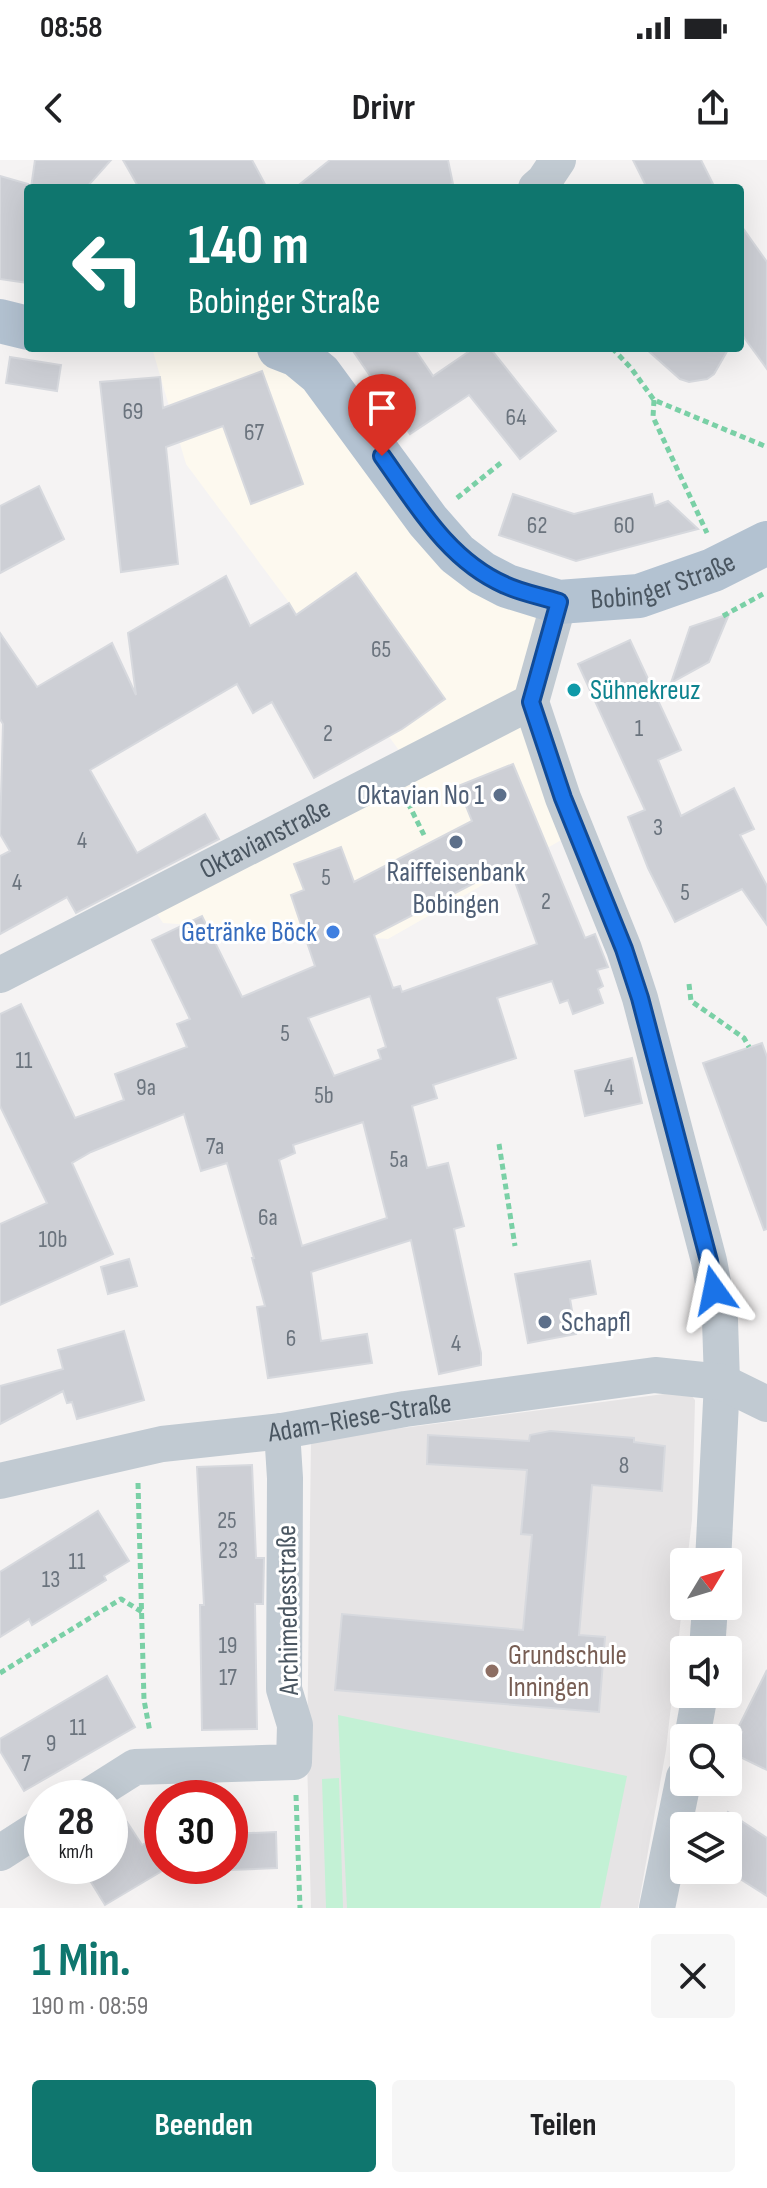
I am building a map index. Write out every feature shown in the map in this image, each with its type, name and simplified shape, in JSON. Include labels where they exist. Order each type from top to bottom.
[{"type":"main road","points":[[0,321],[24,327]]},
{"type":"main road","name":"Bobinger Straße","points":[[297,352],[338,395],[428,521],[457,554],[482,573],[507,586],[559,602],[639,596],[683,583],[744,557],[767,543]]},
{"type":"street","points":[[541,184],[558,160]]},
{"type":"street","points":[[559,602],[531,702],[563,798],[624,949],[640,998],[709,1261],[720,1320],[722,1382],[714,1548]]},
{"type":"street","name":"Oktavianstraße","points":[[0,975],[531,702]]},
{"type":"street","name":"Adam-Riese-Straße","points":[[0,1481],[137,1448],[282,1431],[405,1409],[655,1375],[722,1382]]},
{"type":"street","points":[[722,1382],[767,1404]]},
{"type":"street","name":"Archimedesstraße","points":[[282,1431],[285,1478],[284,1689],[295,1725],[294,1762]]},
{"type":"street","points":[[114,1780],[135,1767],[294,1762]]},
{"type":"street","points":[[669,1902],[682,1796]]},
{"type":"street","points":[[0,1853],[24,1838]]},
{"type":"path","points":[[616,352],[654,400],[767,447]]},
{"type":"path","points":[[654,400],[653,417],[706,531]]},
{"type":"path","points":[[465,491],[502,462]]},
{"type":"path","points":[[723,616],[763,594]]},
{"type":"path","points":[[689,984],[691,1001],[744,1038],[749,1047]]},
{"type":"path","points":[[499,1144],[515,1246]]},
{"type":"path","points":[[137,1448],[144,1700],[156,1765]]},
{"type":"path","points":[[0,1673],[121,1599],[142,1612]]},
{"type":"path","points":[[294,1762],[300,1908]]},
{"type":"shaded area","points":[[153,352],[282,352],[428,521],[559,602],[531,702],[577,831],[388,939],[163,923],[148,900],[410,765],[186,464]]},
{"type":"shaded area","name":"Grundschule Inningen","points":[[687,1391],[695,1400],[692,1520],[689,1548],[670,1548],[670,1620],[681,1620],[679,1636],[670,1636],[671,1708],[666,1750],[638,1908],[311,1908],[307,1758],[311,1440]]},
{"type":"green space","points":[[338,1715],[627,1776],[600,1908],[347,1908]]},
{"type":"green space","points":[[339,1778],[343,1908],[326,1908],[322,1779]]},
{"type":"building","points":[[35,160],[111,160],[90,184],[32,184]]},
{"type":"building","points":[[123,160],[252,160],[265,184],[137,184]]},
{"type":"building","points":[[330,160],[448,160],[453,184],[300,184]]},
{"type":"building","points":[[633,160],[701,160],[713,184],[645,184]]},
{"type":"building","points":[[0,176],[28,184],[24,184],[24,282],[0,279]]},
{"type":"building","points":[[744,230],[767,262],[767,369],[744,337]]},
{"type":"building","points":[[354,352],[417,352],[433,376],[468,352],[493,352],[556,431],[520,459],[469,395],[410,434]]},
{"type":"building","points":[[650,352],[727,352],[714,374],[707,379],[689,382],[680,379]]},
{"type":"building","points":[[10,357],[61,365],[57,391],[6,383]]},
{"type":"building","points":[[262,371],[303,484],[251,504],[223,426],[166,447],[178,564],[121,572],[100,382],[160,377],[163,408]]},
{"type":"building","points":[[39,486],[64,539],[0,573],[0,506]]},
{"type":"building","points":[[513,494],[574,514],[652,494],[655,506],[668,501],[698,529],[576,561],[499,535]]},
{"type":"building","points":[[356,573],[445,699],[402,729],[314,778],[272,702],[253,713],[237,684],[90,770],[137,853],[205,814],[219,839],[76,913],[67,897],[0,934],[0,856],[10,851],[0,834],[3,724],[0,719],[0,633],[37,687],[112,643],[136,695],[128,633],[226,576],[250,626],[289,603],[296,615]]},
{"type":"building","points":[[729,614],[709,662],[671,683],[690,627]]},
{"type":"building","points":[[630,640],[681,750],[658,760],[681,816],[734,788],[754,829],[740,835],[767,886],[767,925],[742,889],[675,922],[648,868],[628,817],[645,810],[578,664]]},
{"type":"building","points":[[513,764],[585,938],[595,934],[608,967],[597,970],[603,986],[598,989],[603,1003],[573,1014],[568,1000],[560,1003],[552,981],[497,998],[516,1058],[433,1085],[437,1098],[412,1106],[427,1168],[448,1163],[464,1226],[454,1229],[481,1365],[439,1374],[411,1240],[311,1272],[321,1341],[367,1334],[372,1363],[268,1378],[257,1307],[265,1306],[227,1163],[201,1171],[184,1114],[91,1152],[72,1163],[113,1254],[0,1305],[0,1224],[47,1203],[0,1106],[0,1014],[21,1004],[75,1118],[124,1100],[115,1074],[187,1047],[177,1024],[190,1019],[152,940],[202,916],[242,997],[315,966],[291,895],[304,890],[294,864],[341,847],[354,882],[472,821],[458,786]],"holes":[[[509,865],[537,944],[402,992],[400,986],[393,988],[374,935]],[[370,996],[386,1047],[378,1050],[381,1059],[334,1076],[308,1018]],[[363,1122],[387,1218],[302,1246],[279,1160],[295,1153],[293,1145]]]},
{"type":"building","points":[[762,1043],[767,1057],[767,1229],[764,1230],[703,1063]]},
{"type":"building","points":[[632,1058],[642,1103],[585,1116],[575,1071]]},
{"type":"building","points":[[129,1259],[137,1286],[108,1294],[101,1267]]},
{"type":"building","points":[[590,1261],[596,1294],[570,1299],[576,1334],[528,1343],[515,1274]]},
{"type":"building","points":[[124,1331],[144,1400],[77,1419],[72,1402],[67,1403],[63,1391],[0,1424],[0,1386],[63,1369],[58,1350]]},
{"type":"building","points":[[550,1431],[634,1438],[634,1442],[665,1446],[662,1491],[592,1485],[579,1635],[605,1637],[599,1712],[335,1690],[342,1614],[523,1630],[532,1535],[521,1534],[527,1470],[427,1464],[428,1435],[529,1441],[530,1435]]},
{"type":"building","points":[[252,1465],[256,1558],[264,1558],[263,1604],[255,1604],[257,1729],[202,1730],[200,1605],[204,1605],[197,1467]]},
{"type":"building","points":[[98,1511],[129,1561],[104,1576],[106,1580],[32,1625],[29,1619],[0,1637],[0,1572]]},
{"type":"building","points":[[767,1670],[767,1770],[742,1758],[740,1724]]},
{"type":"building","points":[[107,1676],[135,1727],[43,1780],[24,1780],[24,1791],[0,1751],[0,1739]]},
{"type":"building","points":[[742,1821],[767,1838],[767,1896],[742,1880]]},
{"type":"building","points":[[128,1824],[144,1844],[144,1882],[105,1905],[92,1884],[128,1884]]},
{"type":"building","points":[[276,1832],[277,1868],[248,1869],[248,1833]]},
{"type":"place","name":"Sühnekreuz","points":[[574,690]]},
{"type":"place","name":"Oktavian No 1","points":[[500,795]]},
{"type":"place","name":"Raiffeisenbank Bobingen","points":[[456,842]]},
{"type":"place","name":"Getränke Böck","points":[[333,932]]},
{"type":"place","name":"Schapfl","points":[[545,1322]]},
{"type":"place","name":"Grundschule Inningen","points":[[492,1671]]},
{"type":"route","points":[[382,456],[428,521],[457,554],[482,573],[507,586],[559,602],[531,702],[563,798],[624,949],[640,998],[714,1290]]}]
